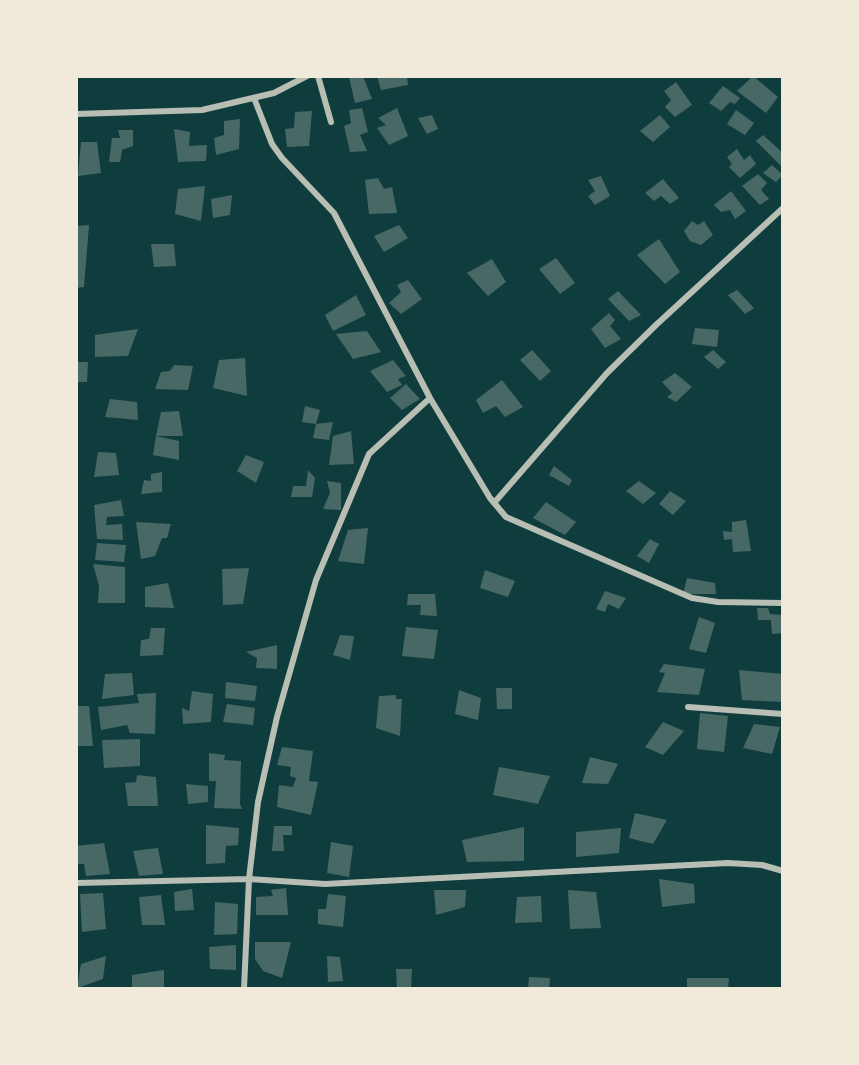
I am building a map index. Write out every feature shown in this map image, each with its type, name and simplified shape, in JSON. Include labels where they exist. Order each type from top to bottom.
[{"type":"street","points":[[76,114],[187,111],[228,105],[296,84],[307,76]]},
{"type":"street","points":[[318,76],[331,122]]},
{"type":"street","points":[[254,98],[277,151],[334,213],[430,398],[494,503],[506,517],[516,524],[692,598],[718,602],[783,603]]},
{"type":"street","points":[[494,503],[607,373],[783,208]]},
{"type":"street","points":[[244,989],[249,879],[258,802],[316,580],[369,454],[430,398]]},
{"type":"street","points":[[688,707],[783,714]]},
{"type":"street","points":[[76,883],[249,879],[325,884],[728,863],[754,864],[783,871]]},
{"type":"building","points":[[363,76],[372,99],[355,103],[349,77]]},
{"type":"building","points":[[377,76],[407,76],[408,85],[381,90]]},
{"type":"building","points":[[753,76],[778,97],[766,113],[737,91]]},
{"type":"building","points":[[676,82],[692,105],[675,117],[665,107],[671,100],[664,91]]},
{"type":"building","points":[[723,86],[740,98],[721,111],[709,103]]},
{"type":"building","points":[[362,108],[368,132],[360,135],[367,151],[350,152],[344,126],[351,123],[349,110]]},
{"type":"building","points":[[397,108],[408,136],[389,145],[377,128],[386,125],[378,118]]},
{"type":"building","points":[[736,110],[754,123],[745,135],[727,124]]},
{"type":"building","points":[[312,111],[309,146],[287,147],[285,129],[294,128],[295,112]]},
{"type":"building","points":[[432,115],[438,129],[427,134],[418,118]]},
{"type":"building","points":[[660,115],[670,127],[653,142],[640,131]]},
{"type":"building","points":[[240,119],[239,149],[216,155],[214,138],[224,135],[224,121]]},
{"type":"building","points":[[174,129],[190,132],[189,146],[207,145],[206,161],[178,162]]},
{"type":"building","points":[[118,130],[133,130],[133,146],[122,150],[120,162],[109,162],[112,138],[120,138]]},
{"type":"building","points":[[763,135],[783,153],[783,168],[756,141]]},
{"type":"building","points":[[81,142],[97,142],[101,173],[78,176]]},
{"type":"building","points":[[737,149],[744,160],[750,155],[756,164],[740,178],[729,167],[732,164],[727,157]]},
{"type":"building","points":[[772,165],[783,175],[776,182],[763,173]]},
{"type":"building","points":[[758,174],[767,183],[761,190],[769,199],[760,205],[742,186]]},
{"type":"building","points":[[601,176],[610,196],[595,205],[588,196],[595,191],[588,180]]},
{"type":"building","points":[[378,178],[384,189],[392,187],[397,213],[369,214],[365,180]]},
{"type":"building","points":[[663,179],[679,198],[670,204],[661,196],[654,201],[645,193]]},
{"type":"building","points":[[205,186],[201,221],[175,214],[178,189]]},
{"type":"building","points":[[731,191],[746,211],[735,219],[730,210],[721,212],[714,205]]},
{"type":"building","points":[[232,195],[230,215],[213,218],[211,199]]},
{"type":"building","points":[[692,221],[698,225],[704,221],[713,235],[701,245],[690,241],[684,231]]},
{"type":"building","points":[[89,225],[84,287],[76,288],[76,226]]},
{"type":"building","points":[[399,225],[408,238],[384,252],[374,236]]},
{"type":"building","points":[[659,239],[680,272],[665,284],[637,255]]},
{"type":"building","points":[[151,244],[174,244],[176,266],[154,267]]},
{"type":"building","points":[[556,258],[575,283],[560,294],[539,269]]},
{"type":"building","points":[[492,259],[506,282],[488,296],[467,273]]},
{"type":"building","points":[[408,280],[422,299],[401,314],[389,303],[401,292],[397,285]]},
{"type":"building","points":[[737,290],[754,308],[745,314],[728,295]]},
{"type":"building","points":[[618,291],[641,315],[629,321],[608,299]]},
{"type":"building","points":[[356,295],[366,315],[333,331],[325,315]]},
{"type":"building","points":[[609,313],[615,320],[610,326],[621,339],[605,348],[591,329]]},
{"type":"building","points":[[695,328],[719,330],[717,347],[692,344]]},
{"type":"building","points":[[138,329],[128,356],[95,357],[95,335]]},
{"type":"building","points":[[367,331],[381,352],[353,359],[336,334]]},
{"type":"building","points":[[532,350],[551,371],[540,381],[520,360]]},
{"type":"building","points":[[713,350],[726,362],[718,369],[704,357]]},
{"type":"building","points":[[245,358],[247,396],[213,388],[219,360]]},
{"type":"building","points":[[393,360],[406,376],[398,379],[402,385],[387,392],[370,371]]},
{"type":"building","points":[[76,362],[88,362],[87,382],[76,382]]},
{"type":"building","points":[[174,365],[193,366],[188,390],[155,389],[161,372],[170,371]]},
{"type":"building","points":[[675,373],[692,387],[676,402],[667,397],[672,393],[662,382]]},
{"type":"building","points":[[502,380],[523,407],[505,417],[496,406],[483,413],[476,400]]},
{"type":"building","points":[[406,384],[420,399],[402,410],[390,398]]},
{"type":"building","points":[[110,399],[137,402],[138,420],[105,417]]},
{"type":"building","points":[[305,406],[320,410],[316,424],[302,422]]},
{"type":"building","points":[[179,411],[183,436],[156,436],[161,412]]},
{"type":"building","points":[[333,422],[329,440],[313,438],[316,424]]},
{"type":"building","points":[[351,431],[354,464],[329,465],[333,436]]},
{"type":"building","points":[[156,436],[179,441],[179,460],[153,455]]},
{"type":"building","points":[[98,452],[116,453],[119,475],[94,477]]},
{"type":"building","points":[[246,455],[264,462],[256,483],[237,471]]},
{"type":"building","points":[[554,466],[572,480],[569,486],[549,475]]},
{"type":"building","points":[[308,470],[315,478],[312,497],[291,497],[293,486],[306,486]]},
{"type":"building","points":[[162,472],[162,492],[141,494],[144,480],[151,481],[151,474]]},
{"type":"building","points":[[327,481],[341,483],[341,510],[323,509],[330,493]]},
{"type":"building","points":[[639,481],[656,493],[643,504],[626,491]]},
{"type":"building","points":[[670,491],[686,501],[673,515],[659,504]]},
{"type":"building","points":[[121,500],[124,516],[107,517],[106,525],[122,524],[123,540],[97,539],[94,505]]},
{"type":"building","points":[[546,502],[576,522],[565,535],[533,518]]},
{"type":"building","points":[[746,520],[751,551],[733,552],[732,539],[724,540],[723,531],[732,532],[732,522]]},
{"type":"building","points":[[136,522],[171,524],[167,538],[162,538],[155,556],[141,559]]},
{"type":"building","points":[[368,528],[364,564],[338,561],[348,530]]},
{"type":"building","points":[[650,539],[659,544],[649,563],[637,556]]},
{"type":"building","points":[[97,543],[126,545],[124,562],[95,560]]},
{"type":"building","points":[[93,564],[125,567],[125,603],[98,603],[99,586]]},
{"type":"building","points":[[249,568],[243,604],[223,605],[222,569]]},
{"type":"building","points":[[485,570],[515,581],[508,597],[480,588]]},
{"type":"building","points":[[687,578],[715,583],[716,594],[683,594]]},
{"type":"building","points":[[168,583],[174,608],[145,607],[145,587]]},
{"type":"building","points":[[605,591],[626,598],[619,609],[608,604],[605,612],[596,609]]},
{"type":"building","points":[[408,594],[435,594],[437,616],[420,615],[421,605],[407,605]]},
{"type":"building","points":[[757,608],[768,608],[770,614],[783,615],[783,633],[772,634],[771,620],[758,620]]},
{"type":"building","points":[[699,617],[715,623],[706,653],[689,649]]},
{"type":"building","points":[[406,627],[438,630],[434,659],[402,656]]},
{"type":"building","points":[[151,628],[165,628],[163,655],[140,656],[141,640],[149,639]]},
{"type":"building","points":[[340,635],[354,636],[350,660],[333,655]]},
{"type":"building","points":[[277,645],[277,669],[256,668],[257,658],[246,652]]},
{"type":"building","points":[[664,664],[705,669],[699,695],[657,692],[665,673],[659,672]]},
{"type":"building","points":[[739,670],[783,674],[783,702],[742,700]]},
{"type":"building","points":[[132,673],[134,695],[102,699],[105,674]]},
{"type":"building","points":[[226,682],[257,686],[255,701],[225,698]]},
{"type":"building","points":[[496,688],[512,688],[512,709],[497,709]]},
{"type":"building","points":[[459,690],[481,698],[478,720],[455,714]]},
{"type":"building","points":[[192,691],[213,694],[211,722],[183,724],[182,708],[189,711]]},
{"type":"building","points":[[156,693],[155,734],[130,733],[127,725],[101,730],[98,707],[139,703],[137,694]]},
{"type":"building","points":[[396,695],[396,699],[402,699],[400,736],[376,728],[379,696]]},
{"type":"building","points":[[227,704],[255,708],[253,725],[223,722]]},
{"type":"building","points":[[76,706],[89,706],[93,746],[76,746]]},
{"type":"building","points":[[700,713],[728,716],[724,752],[697,749]]},
{"type":"building","points":[[663,722],[684,731],[663,755],[645,747]]},
{"type":"building","points":[[754,724],[780,727],[772,754],[743,748]]},
{"type":"building","points":[[140,739],[140,766],[104,768],[102,740]]},
{"type":"building","points":[[282,747],[313,751],[309,781],[318,782],[311,815],[277,807],[279,785],[293,787],[296,778],[290,776],[291,767],[277,765]]},
{"type":"building","points":[[209,753],[225,755],[224,760],[241,761],[242,809],[214,808],[216,781],[209,781]]},
{"type":"building","points":[[590,757],[618,764],[608,784],[582,783]]},
{"type":"building","points":[[499,767],[550,776],[538,804],[493,795]]},
{"type":"building","points":[[137,775],[156,777],[158,806],[128,806],[125,783],[136,782]]},
{"type":"building","points":[[186,784],[208,786],[208,802],[188,804]]},
{"type":"building","points":[[635,813],[667,820],[653,844],[629,838]]},
{"type":"building","points":[[206,825],[239,828],[238,845],[226,846],[225,863],[206,864]]},
{"type":"building","points":[[274,826],[292,826],[292,835],[283,835],[284,851],[272,851]]},
{"type":"building","points":[[524,827],[524,861],[467,862],[462,840]]},
{"type":"building","points":[[621,828],[619,853],[576,857],[576,832]]},
{"type":"building","points":[[331,842],[353,846],[349,877],[327,873]]},
{"type":"building","points":[[104,843],[110,874],[86,876],[84,864],[78,864],[76,846]]},
{"type":"building","points":[[158,848],[163,874],[139,876],[133,851]]},
{"type":"building","points":[[659,879],[694,884],[695,903],[662,907]]},
{"type":"building","points":[[286,888],[288,915],[256,915],[256,897],[273,896],[271,890]]},
{"type":"building","points":[[192,889],[194,910],[175,911],[174,892]]},
{"type":"building","points":[[434,890],[466,890],[465,907],[436,915]]},
{"type":"building","points":[[568,890],[596,892],[601,928],[570,929]]},
{"type":"building","points":[[103,893],[106,929],[82,932],[80,894]]},
{"type":"building","points":[[328,894],[346,896],[343,927],[318,924],[318,909],[326,909]]},
{"type":"building","points":[[161,895],[165,925],[142,925],[139,897]]},
{"type":"building","points":[[541,896],[542,922],[515,923],[517,897]]},
{"type":"building","points":[[215,902],[238,904],[237,934],[214,935]]},
{"type":"building","points":[[255,942],[291,942],[282,978],[263,971],[255,959]]},
{"type":"building","points":[[236,945],[236,970],[210,969],[209,947]]},
{"type":"building","points":[[106,956],[103,979],[77,988],[81,964]]},
{"type":"building","points":[[327,956],[340,957],[343,981],[328,982]]},
{"type":"building","points":[[396,969],[412,969],[411,989],[397,989]]},
{"type":"building","points":[[164,970],[164,989],[132,989],[132,975]]},
{"type":"building","points":[[529,977],[550,978],[549,989],[528,989]]},
{"type":"building","points":[[687,978],[729,978],[728,989],[687,989]]}]
